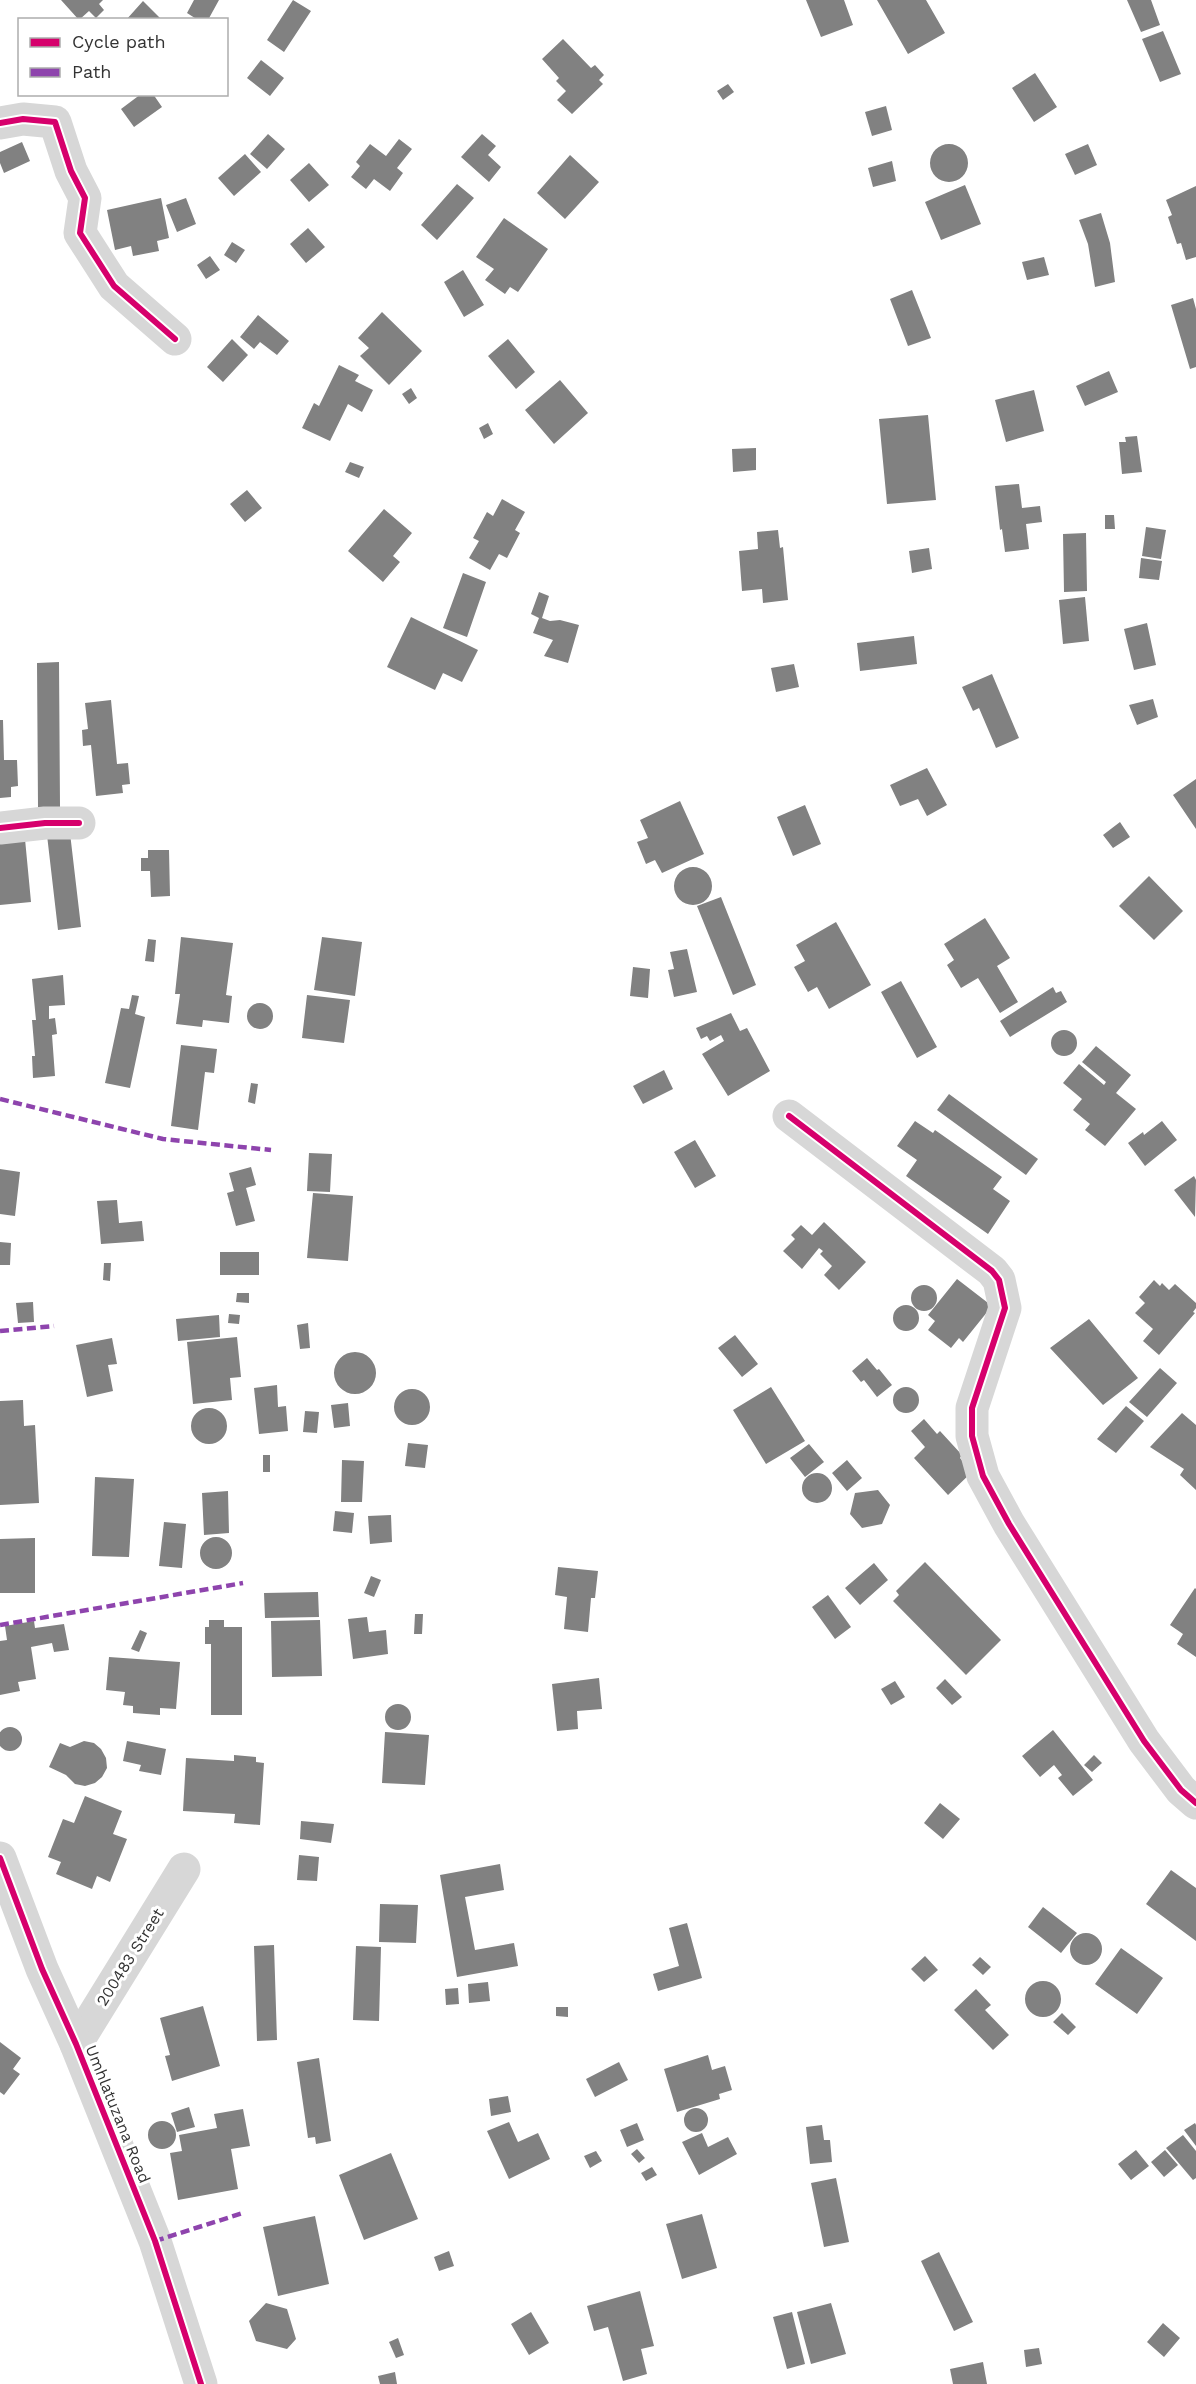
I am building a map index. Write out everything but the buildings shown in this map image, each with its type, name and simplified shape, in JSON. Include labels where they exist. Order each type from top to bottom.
[{"type":"street","points":[[0,123],[23,119],[55,122],[71,171],[85,198],[80,233],[114,286],[175,339]]},
{"type":"street","points":[[0,828],[45,823],[79,823]]},
{"type":"street","points":[[789,1116],[992,1271],[999,1280],[1005,1308],[972,1408],[972,1436],[984,1476],[1009,1524],[1144,1741],[1181,1790],[1196,1803]]},
{"type":"street","name":"Umhlatuzana Road","points":[[0,1858],[42,1969],[76,2044],[155,2241],[201,2384]]},
{"type":"street","name":"200483 Street","points":[[76,2044],[183,1869]]},
{"type":"marked path","points":[[0,1099],[163,1139],[271,1150]]},
{"type":"marked path","points":[[0,1331],[54,1326]]},
{"type":"marked path","points":[[0,1625],[243,1583]]},
{"type":"marked path","points":[[155,2241],[243,2213]]},
{"type":"cycle path","points":[[0,123],[23,119],[55,122],[71,171],[85,198],[80,233],[114,286],[175,339]]},
{"type":"cycle path","points":[[0,828],[45,823],[79,823]]},
{"type":"cycle path","points":[[789,1116],[992,1271],[999,1280],[1005,1308],[972,1408],[972,1436],[983,1476],[1009,1524],[1144,1741],[1181,1790],[1196,1803]]},
{"type":"cycle path","points":[[0,1858],[42,1969],[76,2044],[155,2241],[201,2384]]}]
